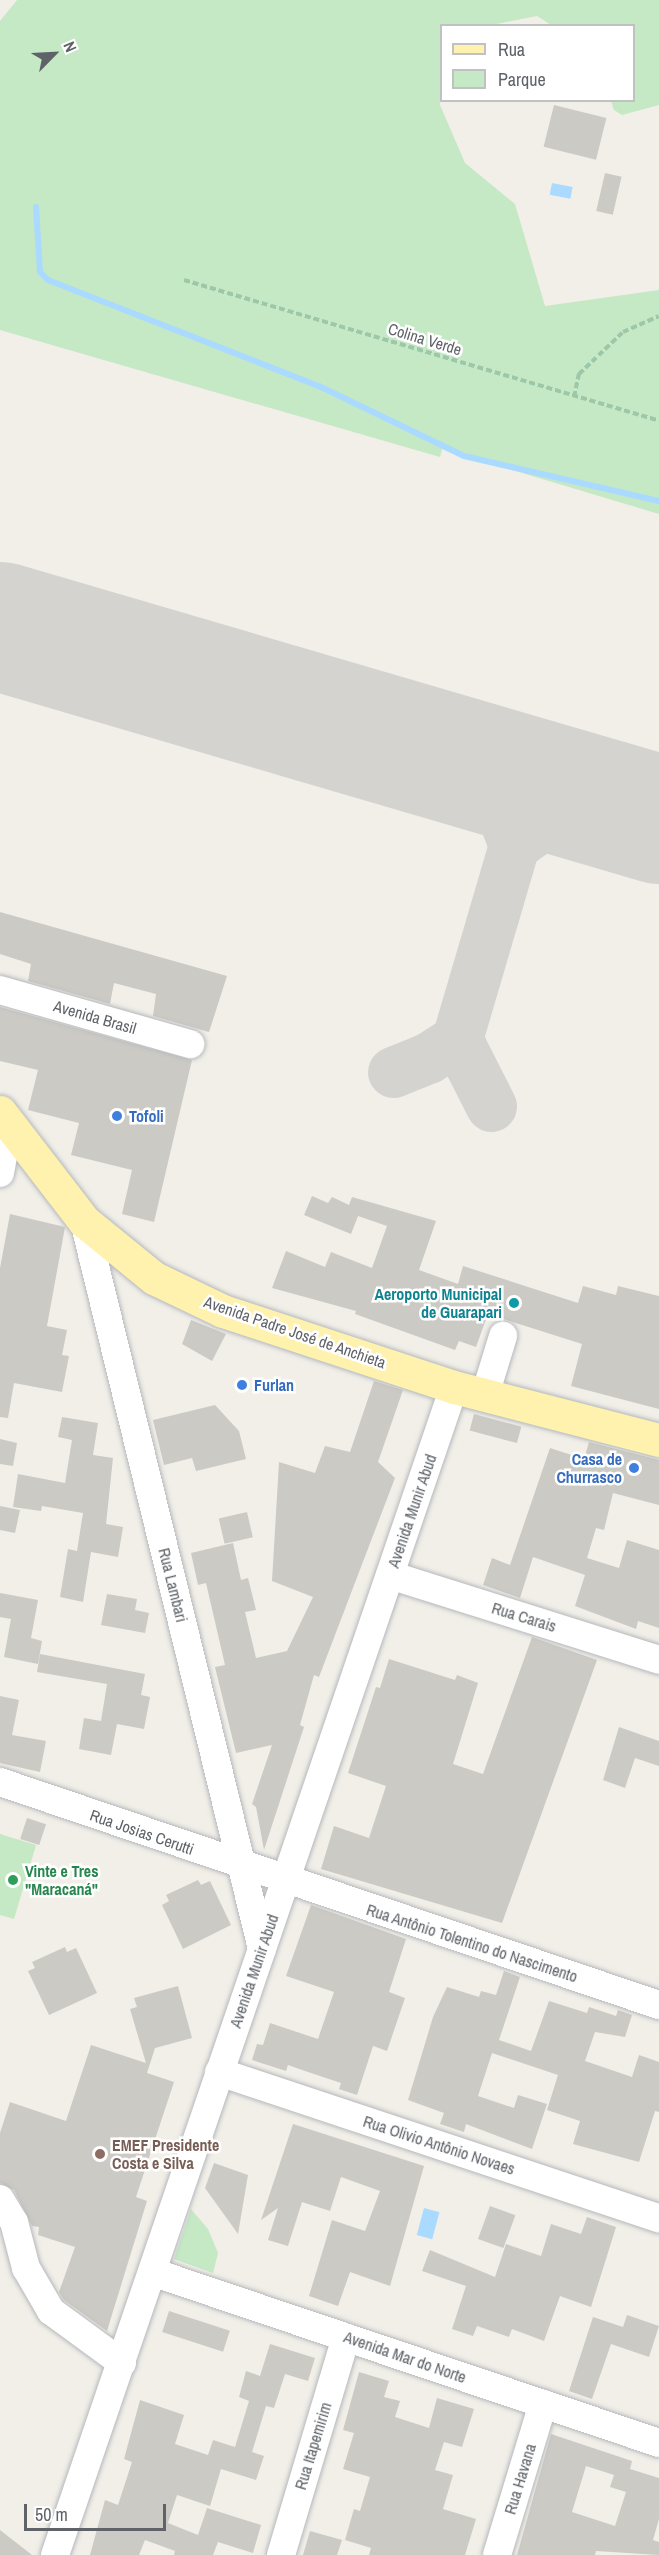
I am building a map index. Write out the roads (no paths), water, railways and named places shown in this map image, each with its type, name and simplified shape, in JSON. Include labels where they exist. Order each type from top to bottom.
[{"type":"main road","name":"Avenida Padre José de Anchieta","points":[[5,1118],[84,1221],[154,1278],[223,1311],[454,1387],[659,1440]]},
{"type":"street","name":"Avenida Brasil","points":[[0,990],[190,1044]]},
{"type":"street","points":[[0,1173],[5,1118]]},
{"type":"street","name":"Rua Lambari","points":[[84,1221],[262,1949]]},
{"type":"street","points":[[485,1395],[503,1336]]},
{"type":"street","name":"Avenida Munir Abud","points":[[55,2555],[454,1387]]},
{"type":"street","name":"Rua Carais","points":[[390,1575],[659,1660]]},
{"type":"street","name":"Rua Josias Cerutti","points":[[0,1782],[285,1881]]},
{"type":"street","name":"Rua Antônio Tolentino do Nascimento","points":[[285,1881],[659,2005]]},
{"type":"street","name":"Rua Olivio Antônio Novaes","points":[[219,2072],[659,2218]]},
{"type":"street","points":[[0,2199],[14,2222],[26,2268],[51,2311],[122,2363]]},
{"type":"street","name":"Avenida Mar do Norte","points":[[152,2272],[659,2443]]},
{"type":"street","name":"Rua Itapemirim","points":[[281,2555],[346,2337]]},
{"type":"street","name":"Rua Havana","points":[[497,2555],[543,2404]]},
{"type":"water","points":[[552,183],[573,187],[570,199],[550,195]]},
{"type":"water","points":[[424,2208],[439,2212],[432,2239],[417,2235]]},
{"type":"waterway","points":[[36,207],[40,272],[48,280],[319,386],[464,456],[659,501]]},
{"type":"place","name":"Tofoli","points":[[117,1116]]},
{"type":"place","name":"Aeroporto Municipal de Guarapari","points":[[514,1303]]},
{"type":"place","name":"Furlan","points":[[242,1385]]},
{"type":"place","name":"Casa de Churrasco","points":[[634,1468]]},
{"type":"place","name":"Vinte e Tres \"Maracaná\"","points":[[13,1880]]},
{"type":"place","name":"EMEF Presidente Costa e Silva","points":[[100,2154]]}]
